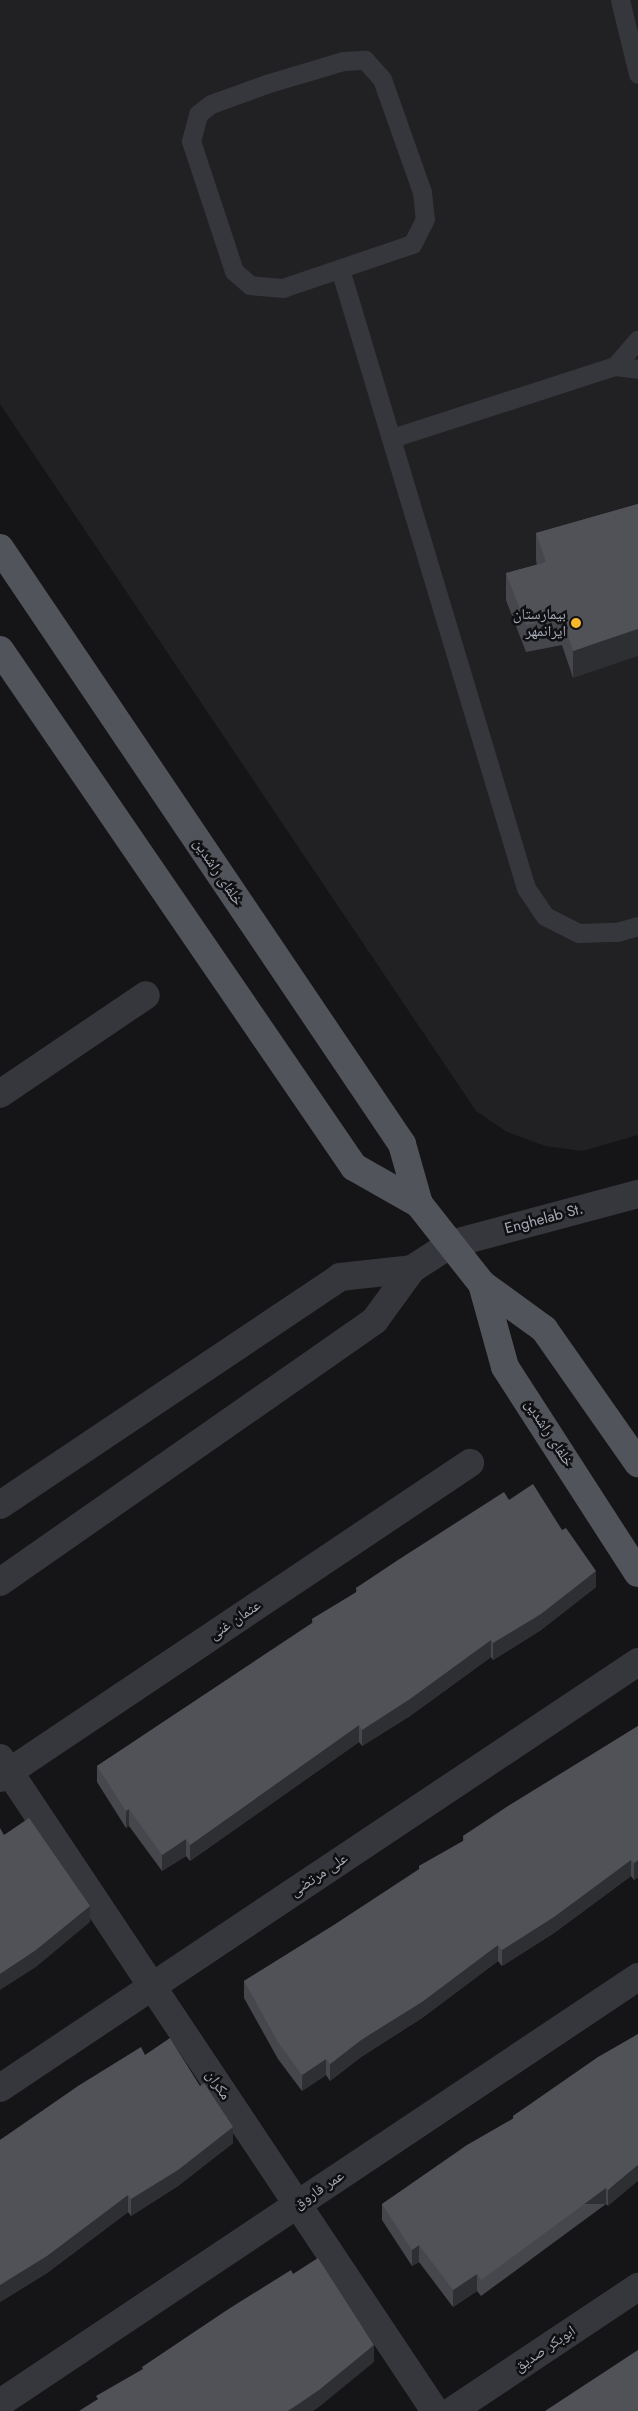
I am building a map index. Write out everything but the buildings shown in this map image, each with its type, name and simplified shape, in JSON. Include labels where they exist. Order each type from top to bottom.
[{"type":"main road","name":"خلفای راشدین","points":[[0,548],[402,1144],[419,1204]]},
{"type":"main road","name":"خلفای راشدین","points":[[0,650],[354,1168],[419,1204],[482,1284],[544,1329],[638,1463]]},
{"type":"main road","name":"خلفای راشدین","points":[[482,1284],[505,1367],[638,1573]]},
{"type":"street","points":[[0,1094],[146,995]]},
{"type":"street","name":"Enghelab St.","points":[[412,1269],[451,1244],[638,1194]]},
{"type":"street","points":[[0,1505],[340,1277],[412,1269]]},
{"type":"street","points":[[0,1582],[375,1320],[412,1269]]},
{"type":"street","name":"عثمان غنی","points":[[3,1769],[470,1463]]},
{"type":"street","name":"علی مرتضی","points":[[0,2088],[638,1662]]},
{"type":"street","name":"مکران","points":[[3,1769],[153,1986],[435,2411]]},
{"type":"street","name":"عمر فاروق","points":[[0,2403],[638,1977]]},
{"type":"street","name":"ابوبکر صدیق","points":[[452,2411],[638,2287]]},
{"type":"lane","points":[[620,0],[638,74]]},
{"type":"lane","points":[[365,60],[382,79],[422,192],[424,219],[412,244],[340,269],[283,288],[250,285],[234,271],[192,141],[198,114],[211,104],[343,61],[365,60]]},
{"type":"lane","points":[[340,269],[526,888],[545,916],[579,933],[617,932],[638,926]]},
{"type":"lane","points":[[616,366],[638,340]]},
{"type":"lane","points":[[392,438],[616,366],[638,369]]},
{"type":"shaded area","points":[[0,0],[638,0],[638,1135],[582,1151],[545,1146],[507,1132],[476,1111],[0,404]]},
{"type":"place","name":"بیمارستان ایرانمهر","points":[[576,623]]}]
